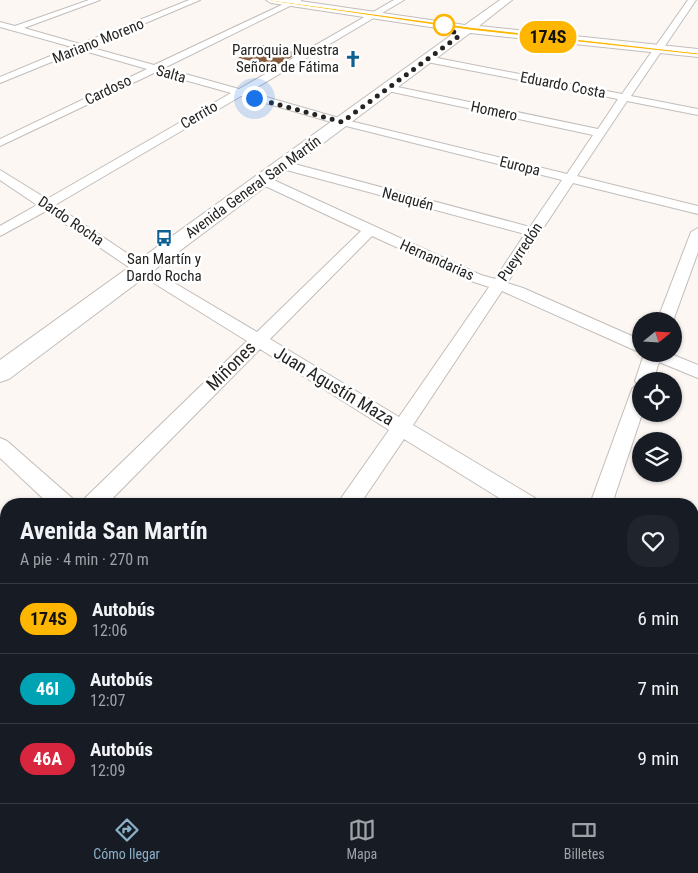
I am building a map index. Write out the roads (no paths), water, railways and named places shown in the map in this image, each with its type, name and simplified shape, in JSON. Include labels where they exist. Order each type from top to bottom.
[{"type":"main road","points":[[271,0],[469,29],[698,53]]},
{"type":"main road","name":"Avenida General San Martín","points":[[0,374],[507,0]]},
{"type":"street","points":[[0,34],[96,0]]},
{"type":"street","name":"Mariano Moreno","points":[[0,80],[196,0]]},
{"type":"street","name":"Cerrito","points":[[0,232],[400,0]]},
{"type":"street","name":"Pueyrredón","points":[[352,498],[692,0]]},
{"type":"street","name":"Cardoso","points":[[0,142],[295,2]]},
{"type":"street","name":"Salta","points":[[0,24],[342,122]]},
{"type":"street","name":"Eduardo Costa","points":[[427,59],[698,112]]},
{"type":"street","name":"Homero","points":[[388,88],[601,133]]},
{"type":"street","name":"Europa","points":[[342,122],[698,210]]},
{"type":"street","name":"Neuquén","points":[[283,166],[534,232]]},
{"type":"street","name":"Dardo Rocha","points":[[0,174],[141,269]]},
{"type":"street","name":"Hernandarias","points":[[263,180],[476,278],[517,291],[632,343]]},
{"type":"street","name":"Miñones","points":[[99,498],[370,230]]},
{"type":"street","points":[[668,312],[698,232]]},
{"type":"street","name":"Juan Agustín Maza","points":[[141,269],[517,498]]},
{"type":"street","points":[[674,362],[698,372]]},
{"type":"street","points":[[603,498],[632,415]]},
{"type":"street","points":[[0,446],[57,498]]},
{"type":"place","name":"Parroquia Nuestra Señora de Fátima","points":[[353,59]]},
{"type":"place","name":"San Martín y Dardo Rocha","points":[[164,238]]}]
